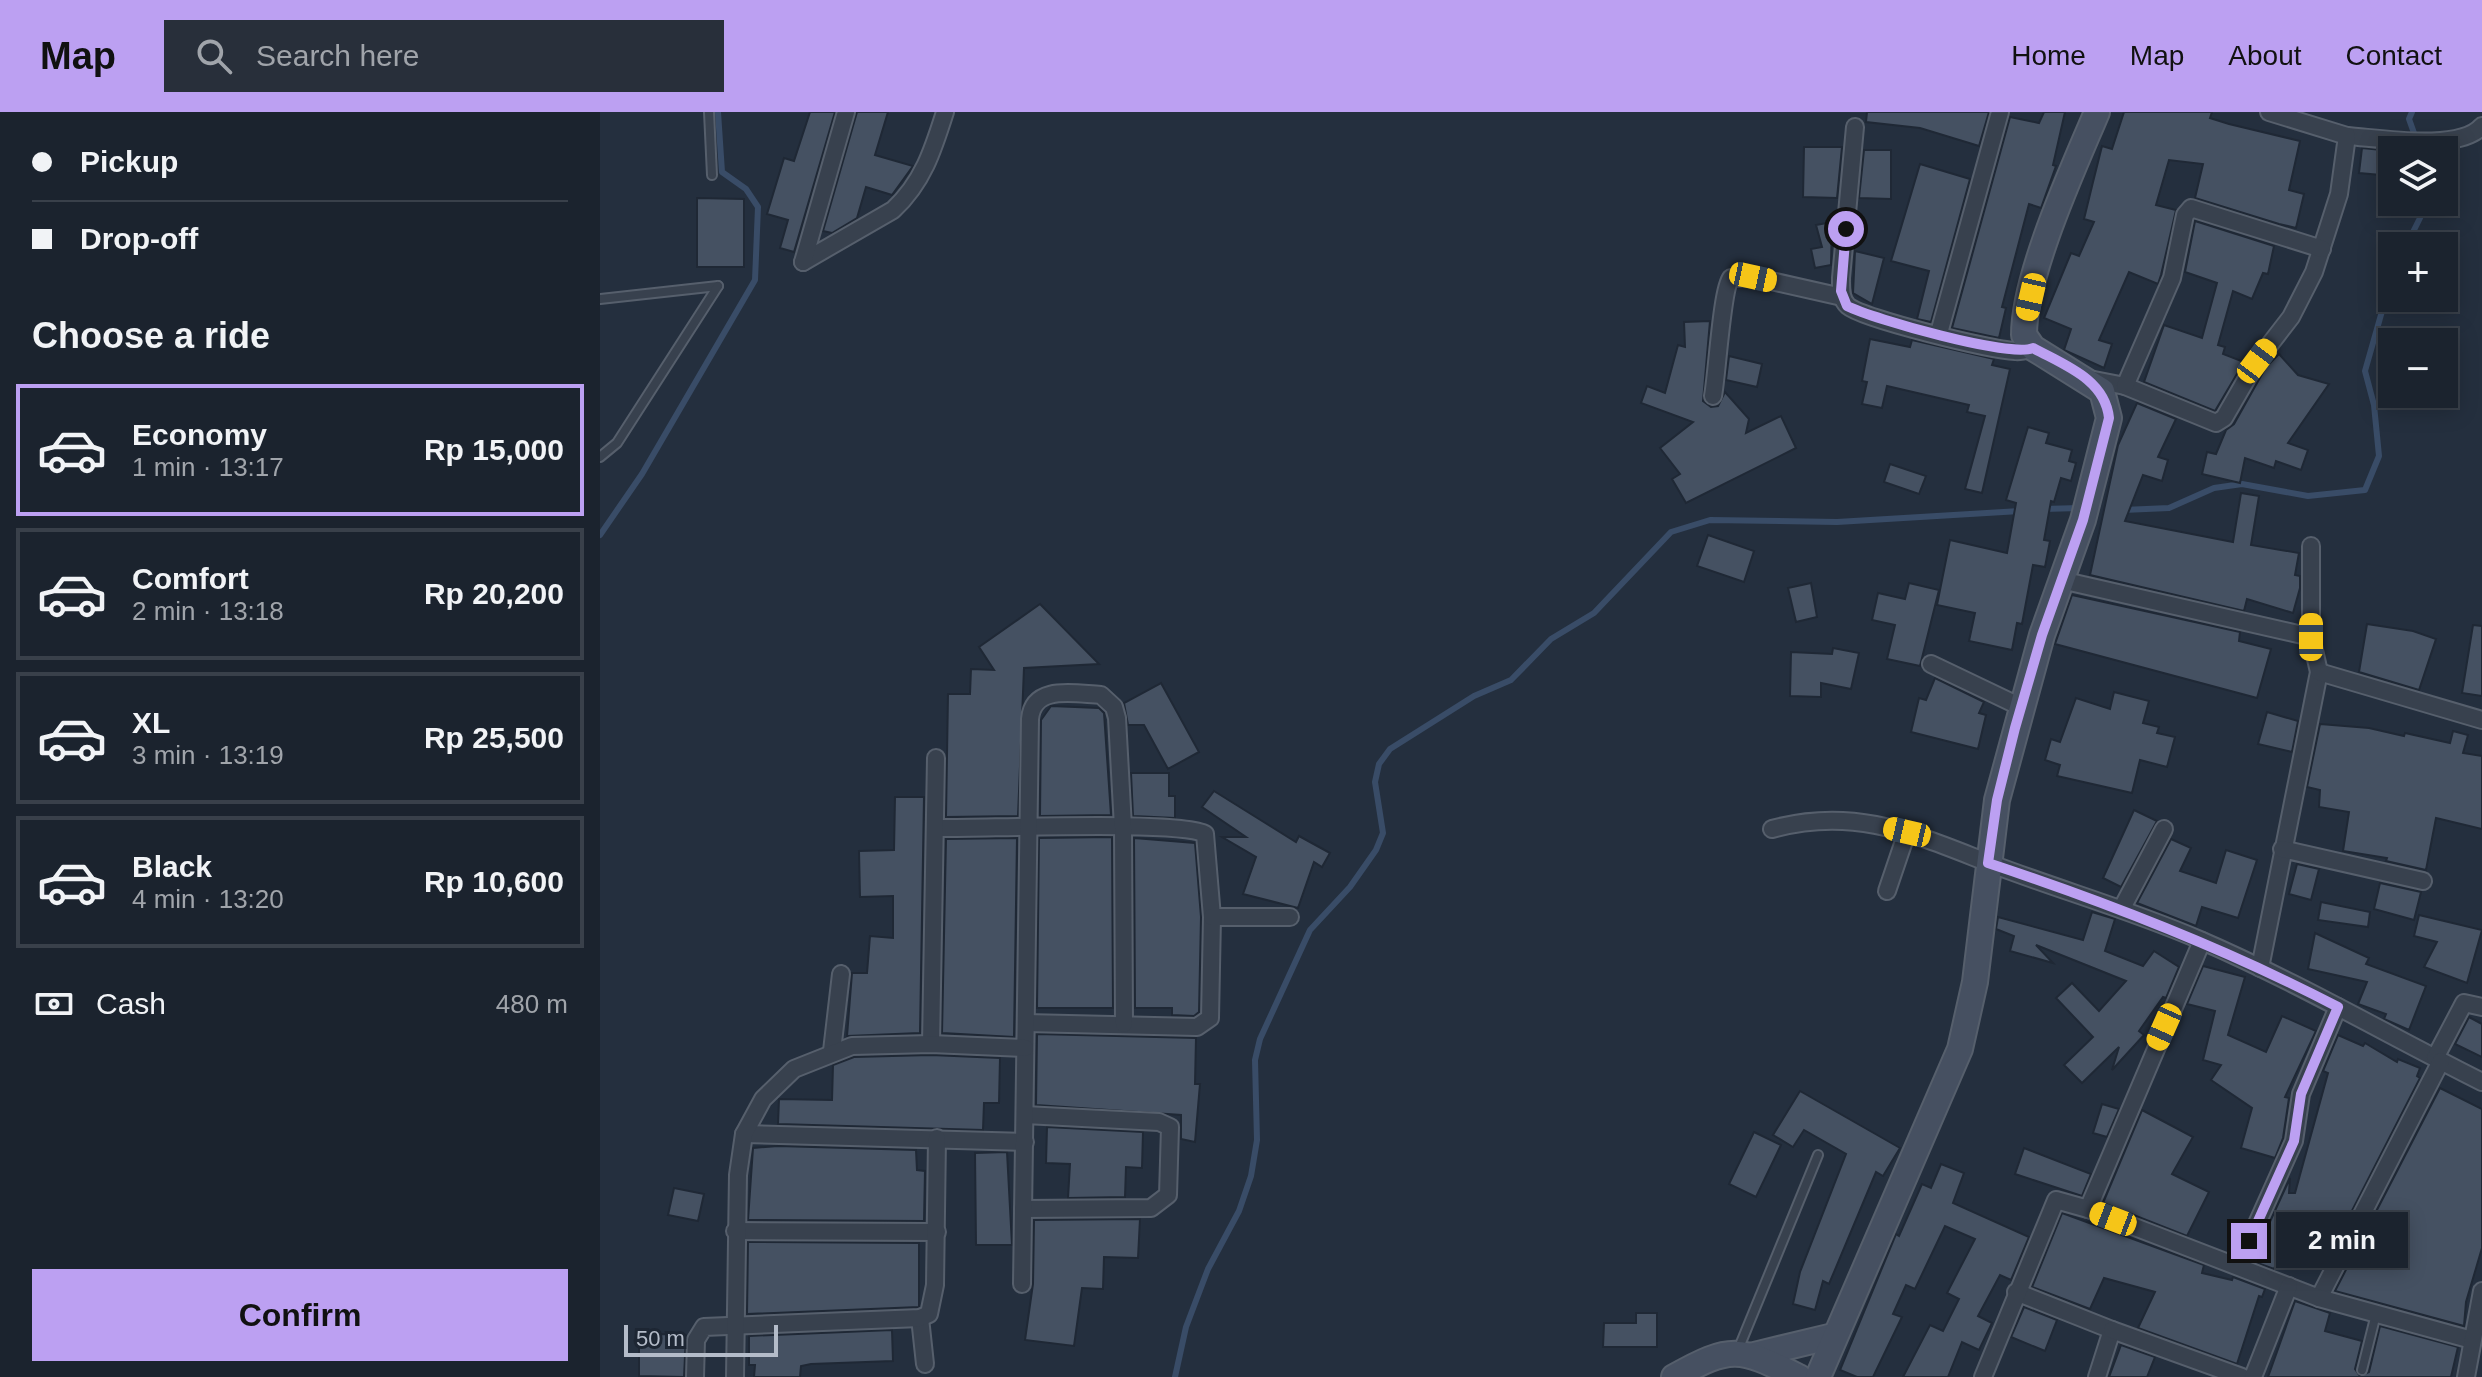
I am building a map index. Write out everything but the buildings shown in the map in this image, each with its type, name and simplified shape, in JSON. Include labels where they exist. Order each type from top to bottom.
[{"type":"street","points":[[846,112],[803,262],[893,210],[915,188],[930,160],[945,112]]},
{"type":"street","points":[[1939,333],[2000,112]]},
{"type":"street","points":[[1818,1377],[1833,1336],[1960,1049],[1975,982],[1997,800],[2021,707],[2083,520],[2109,418],[2102,391],[2033,348],[2024,330],[2035,279],[2060,202],[2097,112]]},
{"type":"street","points":[[2269,112],[2347,136],[2406,141],[2466,138],[2482,126]]},
{"type":"street","points":[[1855,127],[1842,297],[1847,306],[1859,312],[2012,351],[2033,348]]},
{"type":"street","points":[[2087,379],[2125,386],[2221,422],[2257,361],[2291,317],[2322,249],[2339,194],[2347,136]]},
{"type":"street","points":[[2125,386],[2172,278],[2185,215],[2191,208],[2322,249]]},
{"type":"street","points":[[1713,396],[1720,357],[1725,291],[1731,278],[1753,277],[1842,297]]},
{"type":"street","points":[[2260,968],[2319,672],[2311,637],[2311,546]]},
{"type":"street","points":[[2061,580],[2311,637]]},
{"type":"street","points":[[1931,664],[2021,707]]},
{"type":"street","points":[[2319,672],[2482,720]]},
{"type":"street","points":[[1022,1284],[1031,707],[1038,698],[1054,694],[1101,695],[1114,707],[1121,743],[1124,1024]]},
{"type":"street","points":[[931,1044],[936,758]]},
{"type":"street","points":[[1772,829],[1824,819],[1907,832],[2122,908],[2260,968],[2482,1082]]},
{"type":"street","points":[[935,828],[1123,827],[1191,829],[1205,834],[1212,917],[1210,1018],[1207,1023],[1197,1027],[1026,1023]]},
{"type":"street","points":[[2122,908],[2164,829]]},
{"type":"street","points":[[1887,891],[1907,832]]},
{"type":"street","points":[[2282,849],[2423,881]]},
{"type":"street","points":[[1212,917],[1290,917]]},
{"type":"street","points":[[2088,1209],[2202,941]]},
{"type":"street","points":[[832,1051],[841,974]]},
{"type":"street","points":[[2319,1298],[2463,1004],[2482,1007]]},
{"type":"street","points":[[2238,1266],[2294,1141],[2301,1094],[2338,1007]]},
{"type":"street","points":[[735,1377],[735,1231],[744,1134],[752,1116],[778,1083],[794,1069],[832,1051],[878,1044],[1025,1048]]},
{"type":"street","points":[[1023,1209],[1151,1208],[1168,1195],[1172,1138],[1170,1127],[1159,1122],[1025,1115]]},
{"type":"street","points":[[744,1134],[1025,1142]]},
{"type":"street","points":[[695,1377],[699,1333],[704,1327],[920,1318],[933,1306],[937,1138]]},
{"type":"street","points":[[1983,1377],[2052,1204],[2062,1200],[2319,1298],[2472,1340]]},
{"type":"street","points":[[735,1231],[937,1232]]},
{"type":"street","points":[[2253,1377],[2289,1286]]},
{"type":"street","points":[[2472,1373],[2472,1340],[2482,1291]]},
{"type":"street","points":[[2016,1292],[2242,1377]]},
{"type":"street","points":[[920,1318],[925,1364]]},
{"type":"street","points":[[2097,1377],[2112,1330]]},
{"type":"street","points":[[1674,1377],[1713,1356],[1746,1354],[1833,1336]]},
{"type":"street","points":[[1746,1354],[1799,1377]]},
{"type":"lane","points":[[709,112],[712,175]]},
{"type":"lane","points":[[600,299],[718,286],[617,443],[600,457]]},
{"type":"lane","points":[[1746,1354],[1818,1155]]},
{"type":"lane","points":[[2362,1370],[2376,1314]]},
{"type":"waterway","points":[[600,535],[642,474],[755,280],[758,207],[746,189],[722,172],[718,112]]},
{"type":"waterway","points":[[2412,112],[2409,119],[2415,136]]},
{"type":"waterway","points":[[2413,232],[2421,216]]},
{"type":"waterway","points":[[2123,510],[2169,508],[2214,488],[2242,484],[2308,496],[2365,490],[2379,456],[2374,405],[2365,371],[2382,312]]},
{"type":"waterway","points":[[2043,509],[2080,508]]},
{"type":"waterway","points":[[1175,1377],[1186,1327],[1208,1269],[1239,1211],[1251,1176],[1257,1140],[1255,1060],[1260,1039],[1310,930],[1350,887],[1376,850],[1383,833],[1375,782],[1379,764],[1390,749],[1474,696],[1511,680],[1551,639],[1594,613],[1671,532],[1710,520],[1837,522],[2020,511]]},
{"type":"route","points":[[1846,229],[1841,291],[1847,306],[1883,319],[2012,351],[2033,348],[2087,379],[2102,391],[2108,402],[2109,418],[2083,520],[2042,635],[2015,728],[1997,800],[1988,863],[2122,908],[2202,941],[2338,1007],[2301,1094],[2294,1141],[2249,1241]]}]
